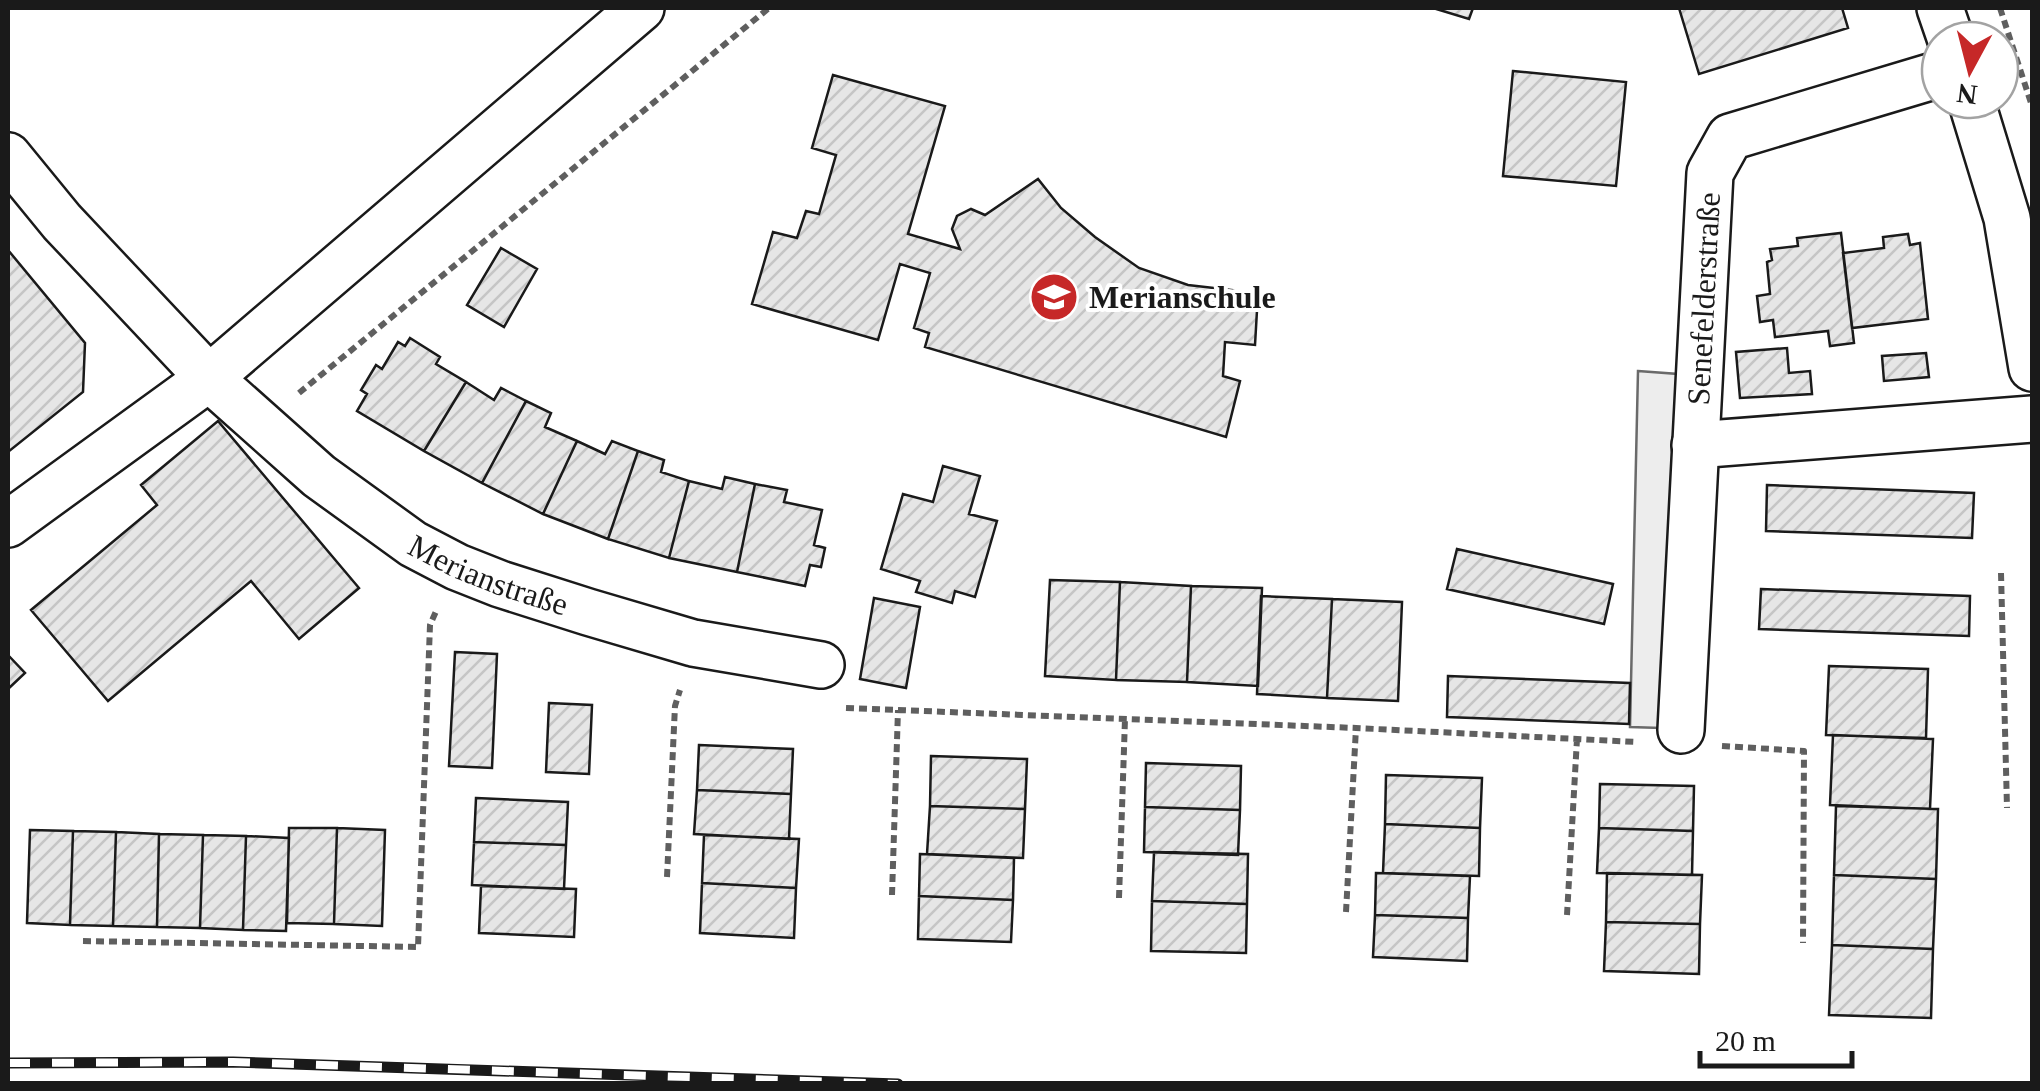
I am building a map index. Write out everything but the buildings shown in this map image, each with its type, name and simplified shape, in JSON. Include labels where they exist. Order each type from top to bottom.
[{"type":"street","points":[[8,524],[209,378],[641,8]]},
{"type":"street","name":"Senefelderstraße","points":[[1680,737],[1710,173],[1730,137],[1920,80]]},
{"type":"street","points":[[1979,120],[2020,216],[2032,368]]},
{"type":"street","name":"Merianstraße","points":[[8,156],[62,222],[209,378],[318,476],[413,544],[500,584],[693,643],[821,665]]},
{"type":"street","name":"Senefelderstraße","points":[[1695,444],[2032,419]]},
{"type":"path","points":[[261,424],[769,8]]},
{"type":"path","points":[[2000,8],[2032,106]]},
{"type":"path","points":[[83,941],[418,947],[430,625],[457,567]]},
{"type":"path","points":[[2001,573],[2007,808]]},
{"type":"path","points":[[667,878],[675,706],[693,643]]},
{"type":"path","points":[[821,665],[842,708],[1577,739],[1680,737],[1804,751],[1804,943]]},
{"type":"path","points":[[892,895],[898,710]]},
{"type":"path","points":[[1120,898],[1125,718]]},
{"type":"path","points":[[1346,912],[1356,728]]},
{"type":"path","points":[[1568,915],[1577,739]]},
{"type":"shaded area","points":[[1638,371],[1678,374],[1661,728],[1630,727]]},
{"type":"railway","points":[[8,1063],[233,1062],[898,1084]]},
{"type":"place","name":"Merianschule","points":[[1054,297]]}]
